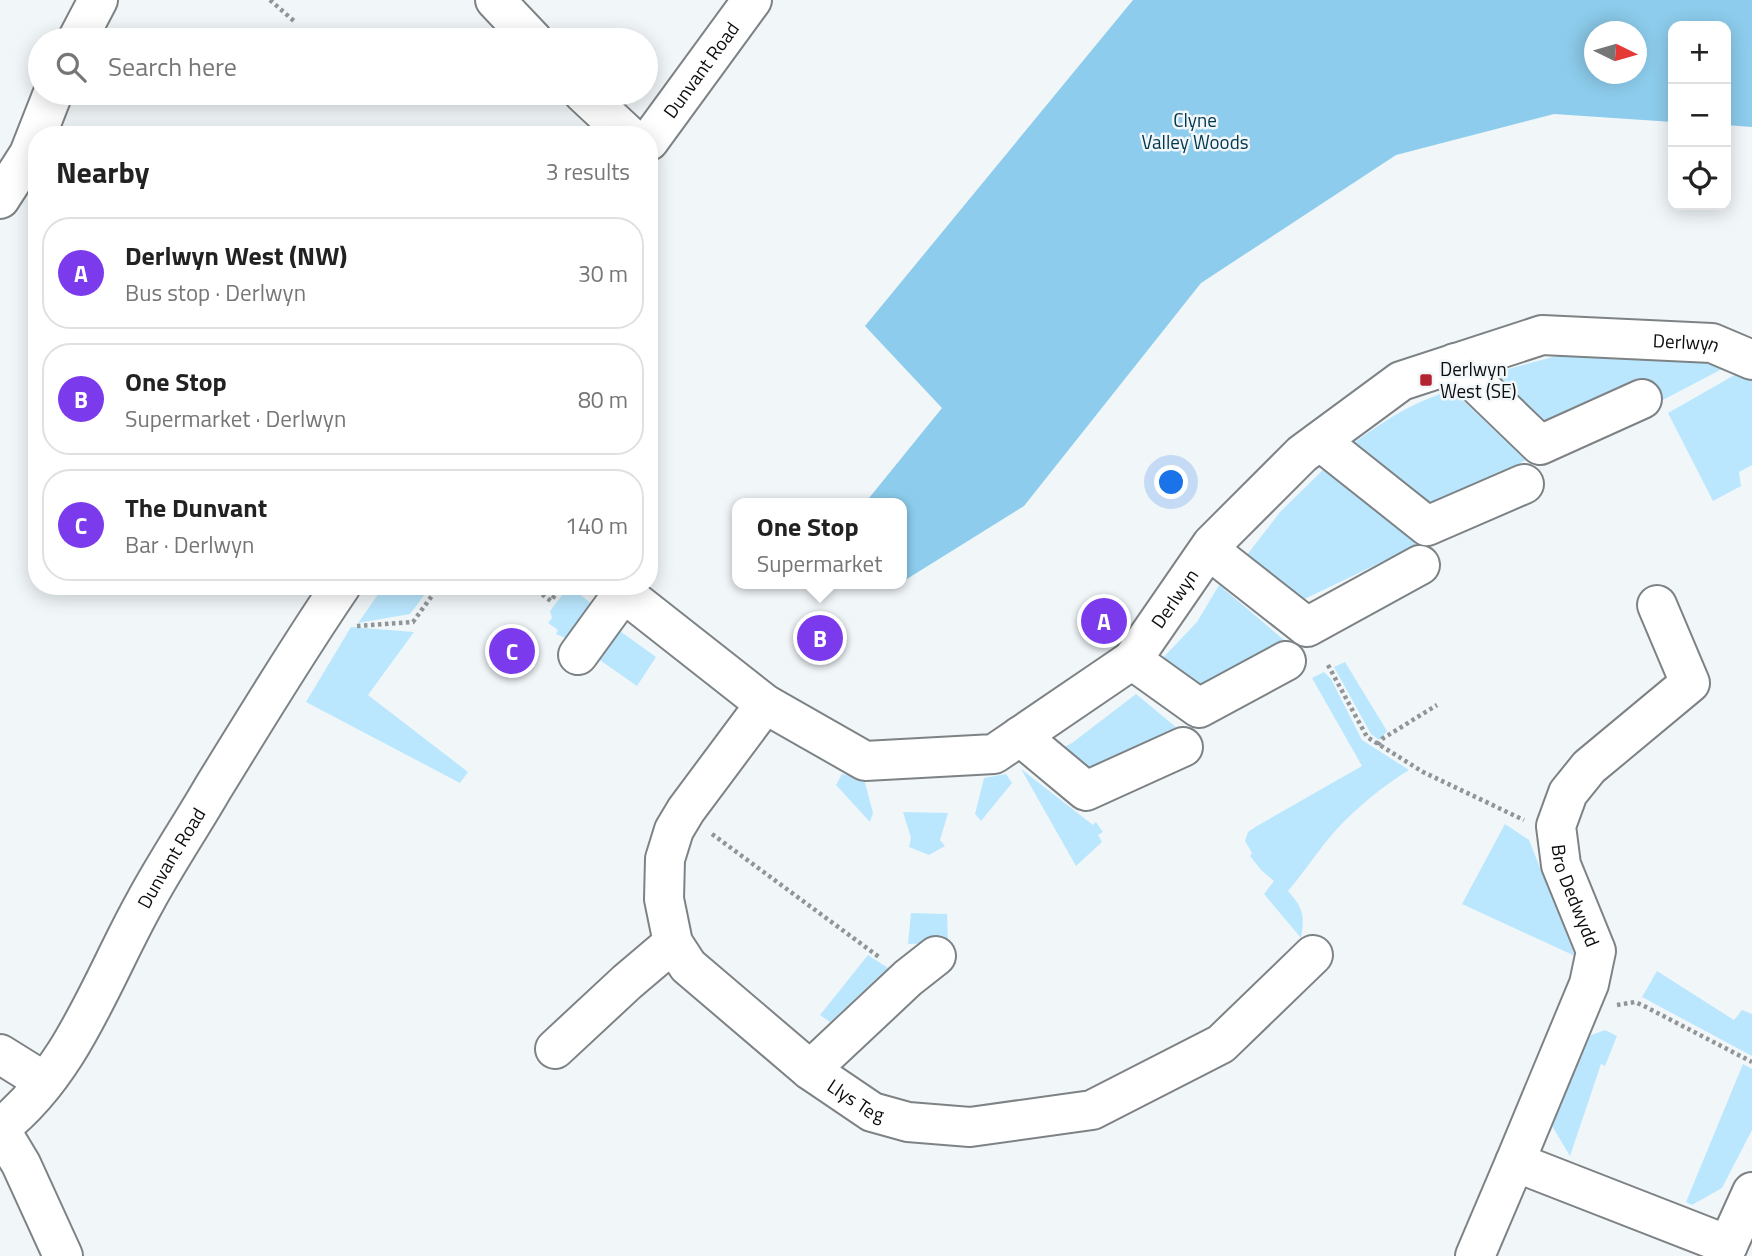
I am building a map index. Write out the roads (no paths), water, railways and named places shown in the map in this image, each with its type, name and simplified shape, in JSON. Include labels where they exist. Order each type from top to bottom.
[{"type":"street","points":[[83,28],[98,0]]},
{"type":"street","points":[[495,0],[522,28]]},
{"type":"street","name":"Dunvant Road","points":[[658,129],[752,0]]},
{"type":"street","points":[[40,126],[48,105]]},
{"type":"street","points":[[596,105],[618,126]]},
{"type":"street","points":[[0,199],[28,156]]},
{"type":"street","name":"Derlwyn","points":[[627,595],[765,704],[865,761],[994,754],[1132,660],[1209,550],[1302,454],[1401,381],[1542,335],[1712,343],[1752,360]]},
{"type":"street","points":[[1455,363],[1540,444],[1642,399]]},
{"type":"street","points":[[1320,441],[1427,526],[1524,484]]},
{"type":"street","points":[[1209,550],[1307,627],[1420,565]]},
{"type":"street","points":[[578,655],[615,595]]},
{"type":"street","name":"Dunvant Road","points":[[63,1256],[22,1164],[0,1128],[21,1111],[46,1082],[78,1032],[145,901],[276,684],[334,596]]},
{"type":"street","name":"Bro Dedwydd","points":[[1475,1256],[1515,1162],[1598,1000],[1597,951],[1561,865],[1556,826],[1568,793],[1589,767],[1701,694],[1657,605]]},
{"type":"street","points":[[1132,660],[1199,708],[1286,661]]},
{"type":"street","name":"Llys Teg","points":[[765,704],[685,810],[674,830],[665,859],[664,899],[673,943],[688,966],[810,1070],[872,1112],[908,1122],[970,1127],[1092,1110],[1221,1044],[1313,955]]},
{"type":"street","points":[[1020,736],[1086,791],[1183,747]]},
{"type":"street","points":[[555,1049],[673,943]]},
{"type":"street","points":[[810,1070],[922,967]]},
{"type":"street","points":[[0,1054],[46,1082]]},
{"type":"street","points":[[1515,1162],[1725,1250],[1752,1192]]},
{"type":"place","name":"Derlwyn West (SE)","points":[[1426,380]]},
{"type":"place","name":"Derlwyn West (NW)","points":[[1104,621]]},
{"type":"place","name":"One Stop","points":[[820,638]]},
{"type":"place","name":"The Dunvant","points":[[512,651]]},
{"type":"park label","name":"Clyne Valley Woods","points":[[1195,131]]}]
